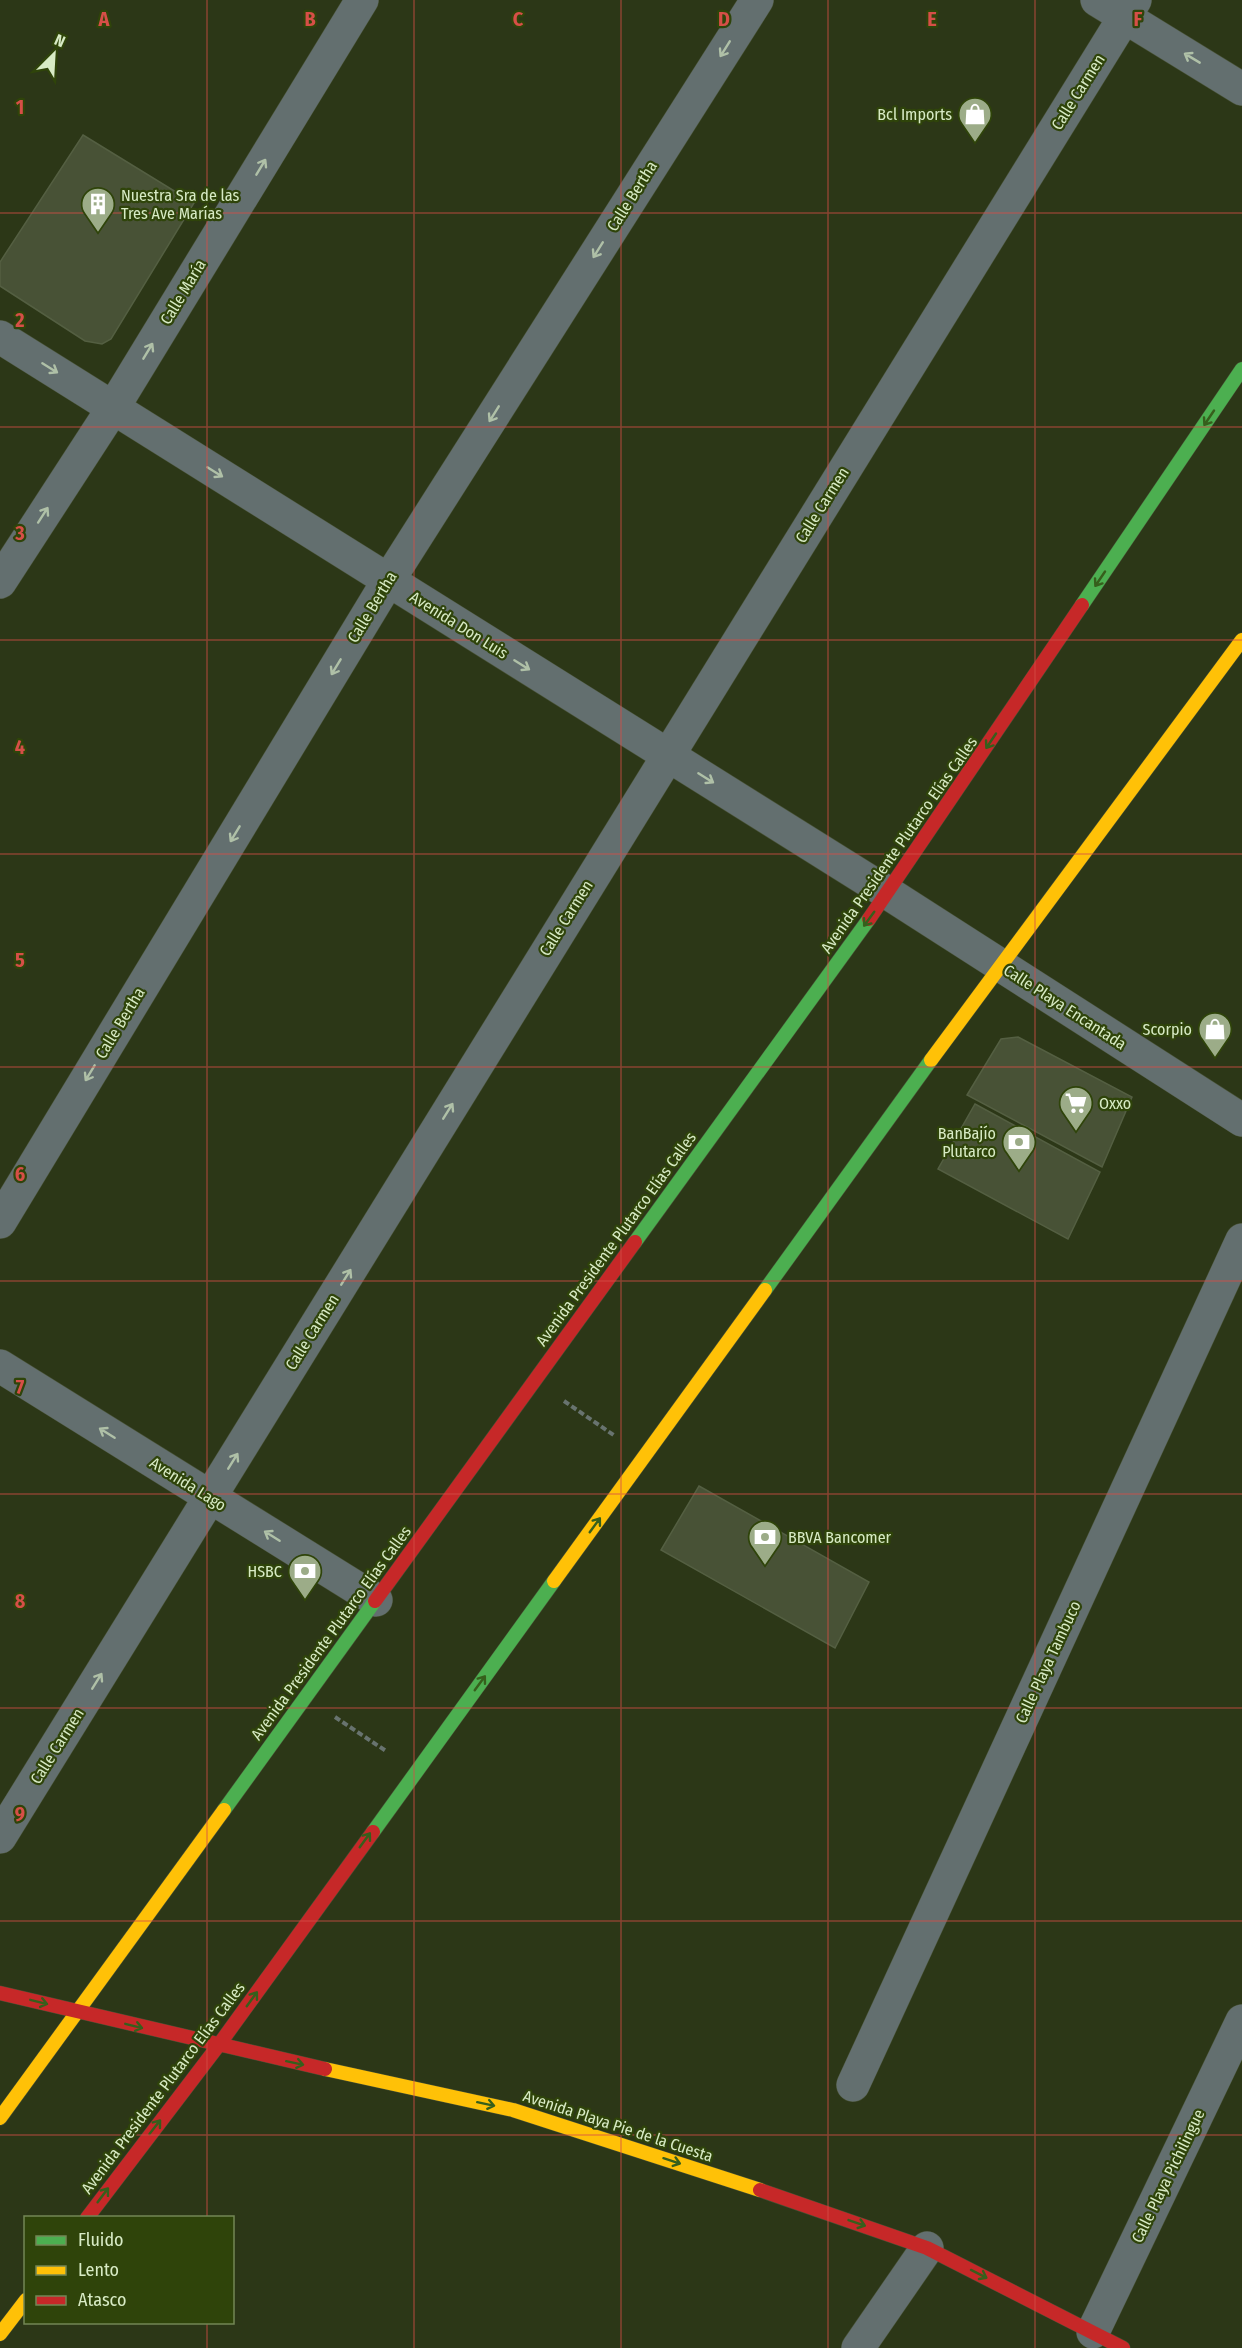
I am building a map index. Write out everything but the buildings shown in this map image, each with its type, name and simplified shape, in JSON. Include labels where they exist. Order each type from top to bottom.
[{"type":"main road","name":"Avenida Presidente Plutarco Elías Calles","points":[[0,2118],[888,893],[1242,369]]},
{"type":"main road","name":"Avenida Presidente Plutarco Elías Calles","points":[[88,2216],[218,2046],[1000,965],[1242,640]]},
{"type":"main road","name":"Avenida Playa Pie de la Cuesta","points":[[0,1993],[218,2046],[513,2110],[744,2184],[927,2247],[1123,2348]]},
{"type":"main road","points":[[0,2334],[24,2303]]},
{"type":"street","name":"Calle María","points":[[0,582],[113,408],[362,0]]},
{"type":"street","name":"Calle Bertha","points":[[0,1222],[388,581],[757,0]]},
{"type":"street","points":[[1097,0],[1130,9],[1242,89]]},
{"type":"street","name":"Calle Carmen","points":[[0,1838],[667,754],[1130,9]]},
{"type":"street","name":"Avenida Don Luis","points":[[0,337],[888,893]]},
{"type":"street","name":"Calle Playa Encantada","points":[[888,893],[1242,1120]]},
{"type":"street","name":"Calle Playa Tambuco","points":[[853,2085],[1242,1240]]},
{"type":"street","name":"Avenida Lago","points":[[0,1366],[376,1600]]},
{"type":"street","name":"Calle Playa Pichilingue","points":[[1093,2332],[1242,2020]]},
{"type":"street","points":[[858,2348],[927,2247]]},
{"type":"path","points":[[534,1380],[645,1457]]},
{"type":"path","points":[[305,1696],[415,1771]]},
{"type":"traffic: fast","points":[[1082,605],[1242,369]]},
{"type":"traffic: fast","points":[[635,1242],[869,919]]},
{"type":"traffic: fast","points":[[765,1290],[931,1060]]},
{"type":"traffic: fast","points":[[373,1832],[554,1581]]},
{"type":"traffic: fast","points":[[224,1810],[375,1601]]},
{"type":"traffic: slow","points":[[931,1060],[1242,640]]},
{"type":"traffic: slow","points":[[554,1581],[765,1290]]},
{"type":"traffic: slow","points":[[0,2118],[224,1810]]},
{"type":"traffic: slow","points":[[325,2069],[513,2110],[760,2190]]},
{"type":"traffic: slow","points":[[0,2334],[24,2303]]},
{"type":"traffic: jam","points":[[869,919],[1082,605]]},
{"type":"traffic: jam","points":[[375,1601],[635,1242]]},
{"type":"traffic: jam","points":[[89,2216],[218,2046],[373,1832]]},
{"type":"traffic: jam","points":[[0,1993],[325,2069]]},
{"type":"traffic: jam","points":[[760,2190],[927,2248],[1123,2348]]},
{"type":"place","name":"Bcl Imports","points":[[975,143]]},
{"type":"place","name":"Nuestra Sra de las Tres Ave Marías","points":[[98,233]]},
{"type":"place","name":"Scorpio","points":[[1215,1058]]},
{"type":"place","name":"Oxxo","points":[[1076,1132]]},
{"type":"place","name":"BanBajío Plutarco","points":[[1019,1171]]},
{"type":"place","name":"BBVA Bancomer","points":[[765,1566]]},
{"type":"place","name":"HSBC","points":[[305,1600]]}]
